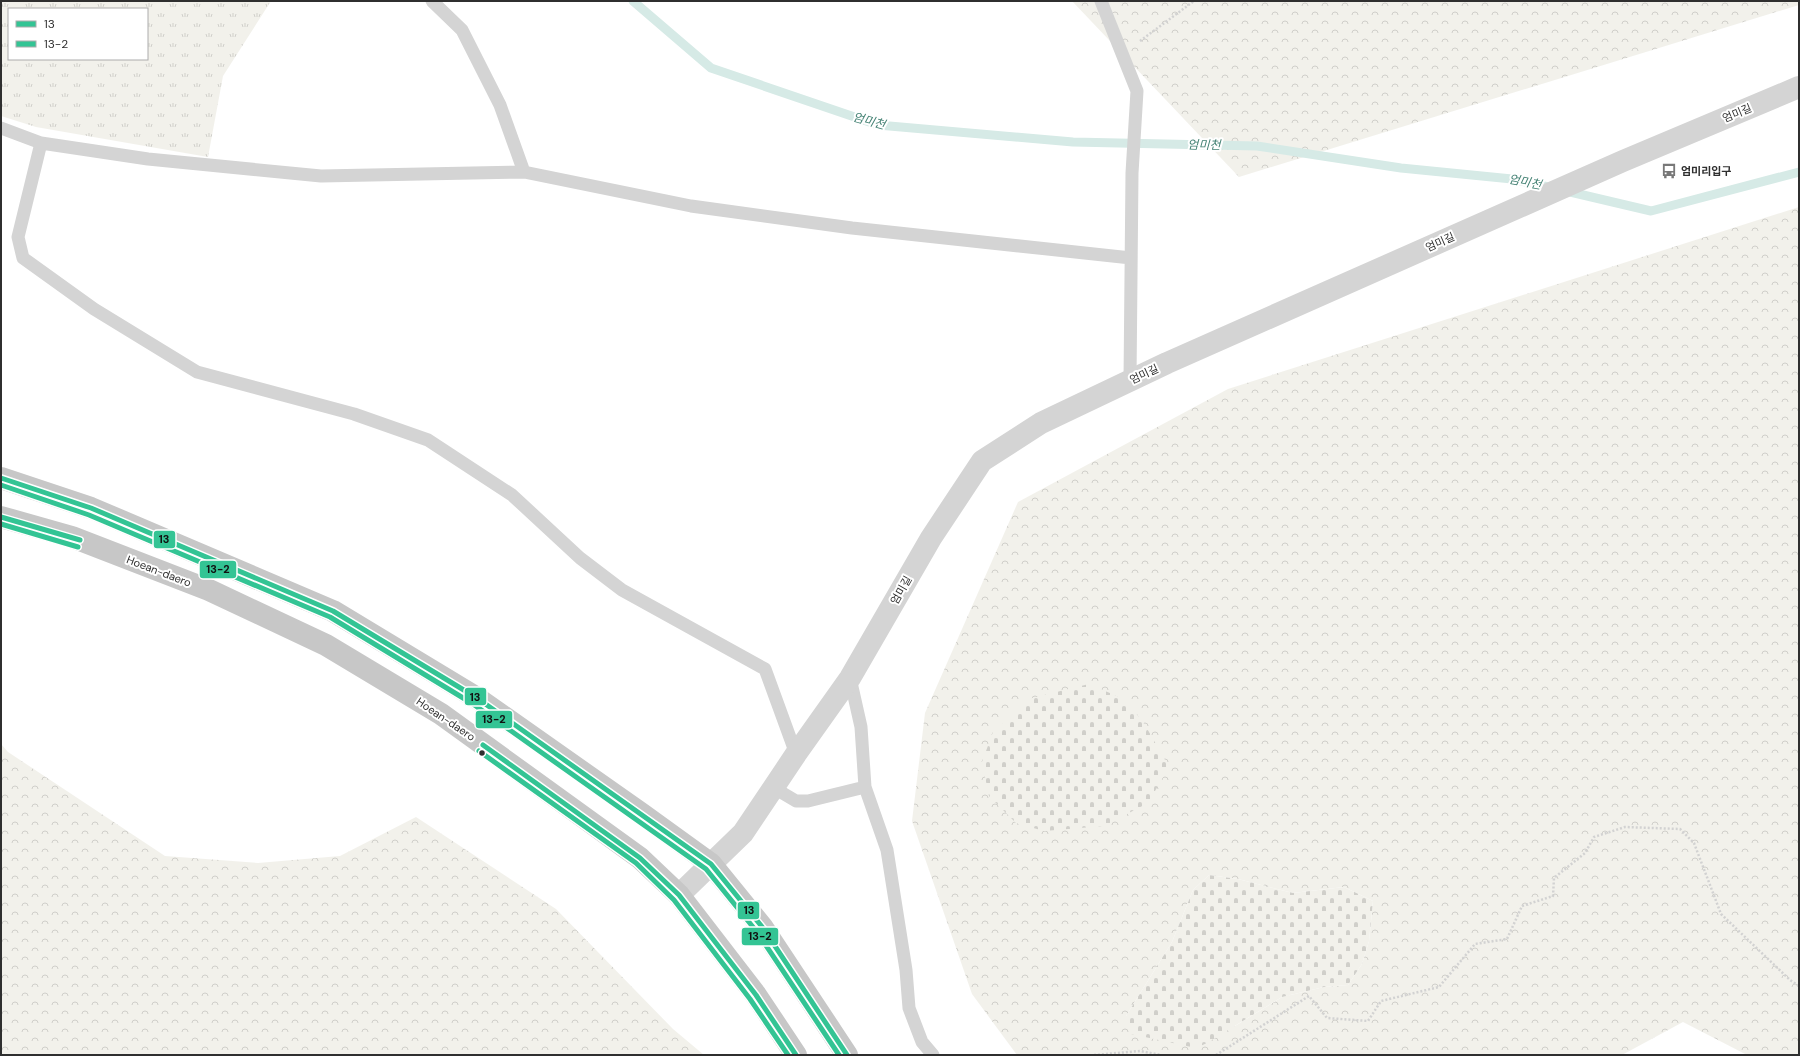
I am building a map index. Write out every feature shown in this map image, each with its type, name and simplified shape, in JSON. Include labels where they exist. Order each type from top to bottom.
[{"type":"main road","points":[[1,478],[91,508],[333,611],[477,698],[711,864],[763,928],[847,1055]]},
{"type":"main road","name":"Hoean-daero","points":[[1,517],[72,537],[209,590],[326,645],[441,714],[640,858],[680,895],[756,995],[796,1055]]},
{"type":"street","name":"엄미길","points":[[680,895],[743,833],[796,754],[850,678],[931,538],[982,462],[1041,423],[1130,380],[1623,161],[1799,87]]},
{"type":"lane","points":[[432,1],[462,30],[500,104],[524,172]]},
{"type":"lane","points":[[1101,1],[1137,91],[1132,173],[1130,380]]},
{"type":"lane","points":[[1,128],[41,143],[148,159],[321,176],[524,172],[698,207],[852,228],[1131,258]]},
{"type":"lane","points":[[41,143],[18,237],[23,258],[94,309],[197,372],[354,414],[428,440],[512,496],[580,558],[622,590],[765,669],[796,754]]},
{"type":"lane","points":[[850,678],[861,727],[865,787],[887,850],[906,970],[909,1008],[922,1042],[933,1055]]},
{"type":"lane","points":[[774,788],[796,801],[808,801],[865,787]]},
{"type":"path","points":[[1125,63],[1140,40],[1194,1]]},
{"type":"path","points":[[1216,1055],[1309,996],[1327,1018],[1368,1021],[1381,1001],[1439,987],[1475,944],[1507,939],[1522,906],[1553,896],[1554,878],[1585,853],[1594,837],[1625,827],[1680,829],[1694,843],[1721,914],[1790,980],[1799,986]]},
{"type":"path","points":[[1094,1055],[1140,1051],[1161,1055]]},
{"type":"green space","points":[[1,1],[271,1],[223,76],[208,157],[36,127],[1,116]]},
{"type":"green space","points":[[1072,1],[1799,1],[1799,5],[1239,177]]},
{"type":"green space","points":[[1799,207],[1799,1055],[1747,1055],[1683,1022],[1622,1055],[1017,1055],[972,994],[912,821],[925,713],[1018,502],[1228,389]],"holes":[[[1209,875],[1238,879],[1293,893],[1344,887],[1373,901],[1369,941],[1362,964],[1348,985],[1324,987],[1282,997],[1235,1026],[1126,1016],[1172,942],[1193,890]]]},
{"type":"green space","points":[[1089,684],[1126,700],[1145,725],[1169,767],[1148,803],[1104,826],[1044,831],[1016,823],[989,796],[982,762],[993,732],[1028,699]]},
{"type":"green space","points":[[1,744],[8,752],[165,856],[258,863],[340,856],[416,817],[556,909],[673,1029],[704,1055],[1,1055]]},
{"type":"green space","points":[[1209,875],[1238,879],[1293,893],[1344,887],[1373,901],[1369,941],[1362,964],[1348,985],[1324,987],[1282,997],[1207,1043],[1196,1048],[1131,1034],[1126,1016],[1172,942],[1193,890]]},
{"type":"waterway","name":"엄미천","points":[[633,1],[711,68],[878,125],[1073,142],[1257,146],[1401,168],[1512,179],[1553,188]]},
{"type":"waterway","name":"엄미천","points":[[1566,191],[1651,211],[1799,172]]},
{"type":"transit line","name":"13","points":[[1,478],[91,508],[333,611],[477,698],[711,864],[763,928],[847,1055]]},
{"type":"transit line","name":"13-2","points":[[1,485],[89,515],[330,617],[473,704],[706,869],[757,932],[839,1055]]},
{"type":"transit line","name":"13","points":[[1,517],[80,540]]},
{"type":"transit line","name":"13-2","points":[[1,524],[78,547]]},
{"type":"transit line","name":"13","points":[[483,745],[640,858],[679,895],[756,995],[796,1055]]},
{"type":"transit line","name":"13-2","points":[[479,751],[636,863],[674,900],[750,999],[788,1055]]},
{"type":"place","name":"엄미리입구","points":[[1669,171]]}]
